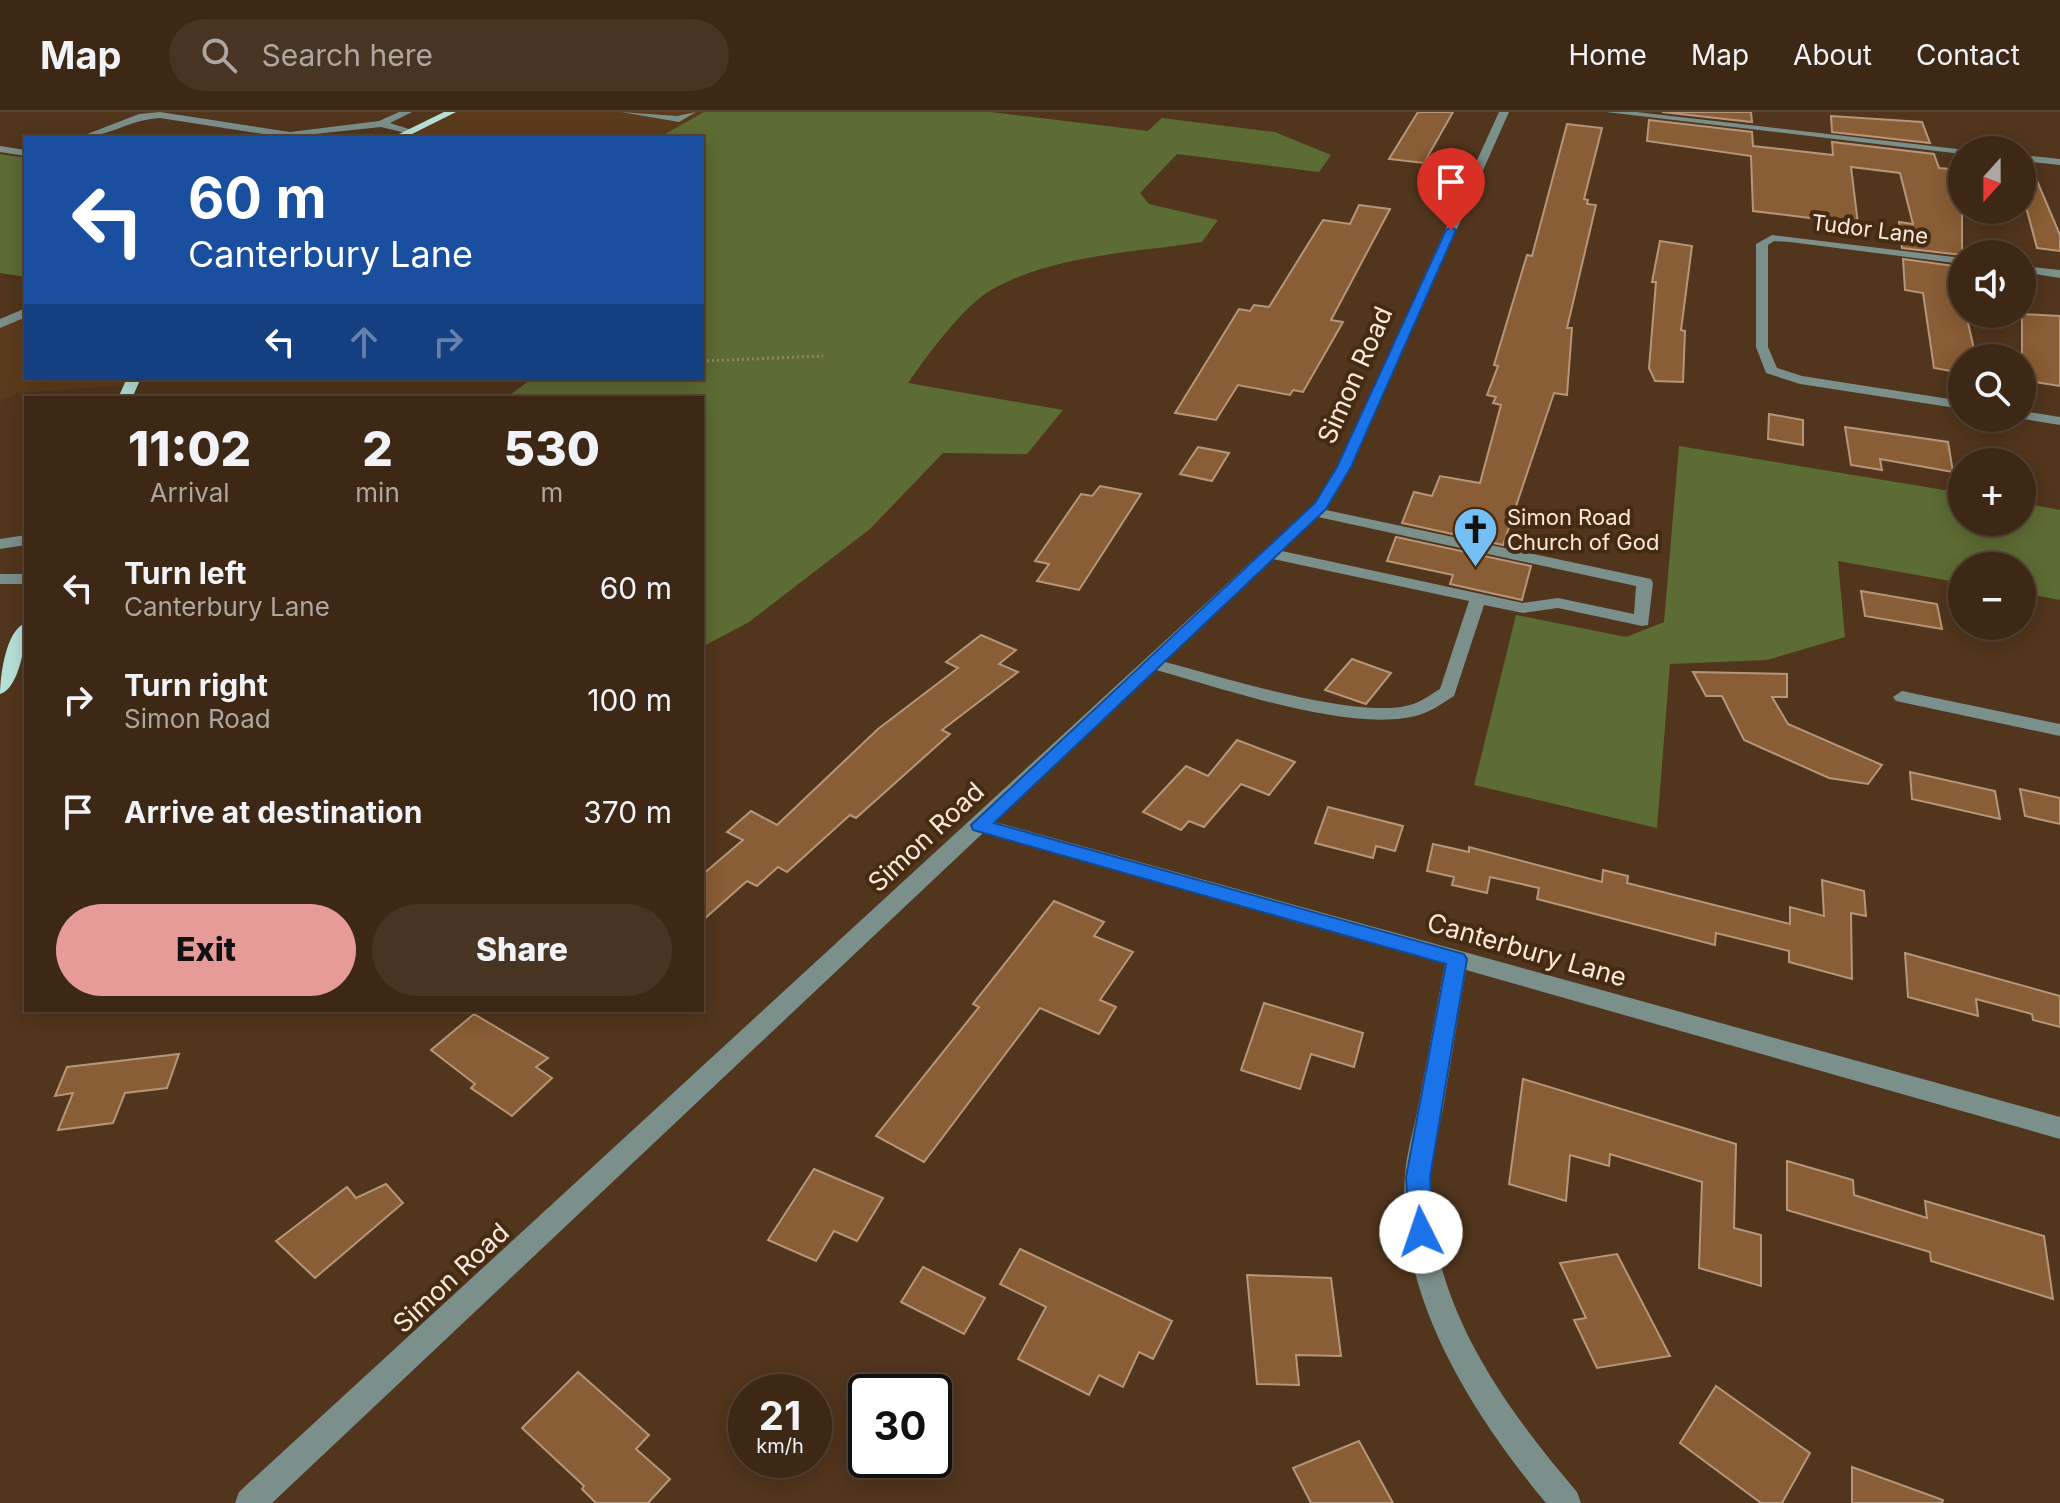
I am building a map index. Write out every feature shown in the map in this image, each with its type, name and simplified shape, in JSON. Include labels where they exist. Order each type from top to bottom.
[{"type":"main road","points":[[400,136],[451,112]]},
{"type":"main road","points":[[0,688],[24,633]]},
{"type":"street","points":[[114,112],[299,136]]},
{"type":"street","points":[[381,124],[407,112]]},
{"type":"street","points":[[626,112],[679,119],[691,112]]},
{"type":"street","name":"Simon Road","points":[[250,1503],[1315,512],[1344,467],[1504,112]]},
{"type":"street","points":[[1611,112],[1948,149]]},
{"type":"street","points":[[87,136],[142,116]]},
{"type":"street","points":[[123,123],[163,128]]},
{"type":"street","points":[[290,134],[314,128],[381,124],[410,131]]},
{"type":"street","points":[[188,132],[211,132],[229,125]]},
{"type":"street","points":[[0,149],[24,153]]},
{"type":"street","points":[[2036,159],[2060,162]]},
{"type":"street","name":"Tudor Lane","points":[[1948,259],[1772,238],[1762,244],[1762,347],[1764,359],[1775,373],[1948,403]]},
{"type":"street","points":[[2036,271],[2060,274]]},
{"type":"street","points":[[0,324],[24,313]]},
{"type":"street","points":[[2036,417],[2060,421]]},
{"type":"street","points":[[1271,554],[1523,608],[1558,603],[1642,621],[1645,583],[1315,512]]},
{"type":"street","points":[[0,544],[24,540]]},
{"type":"street","points":[[0,579],[24,579]]},
{"type":"street","points":[[1153,664],[1308,702],[1379,715],[1416,710],[1448,692],[1478,598]]},
{"type":"street","points":[[1902,697],[2060,730]]},
{"type":"street","name":"Canterbury Lane","points":[[980,825],[2060,1128]]},
{"type":"street","points":[[1457,959],[1418,1177],[1421,1232],[1439,1301],[1476,1382],[1523,1453],[1566,1503]]},
{"type":"path","points":[[704,361],[823,356]]},
{"type":"shaded area","points":[[451,112],[704,112],[662,136],[400,136]]},
{"type":"shaded area","points":[[24,313],[24,380],[133,380],[131,385],[16,393],[0,401],[0,324]]},
{"type":"green space","points":[[704,112],[991,112],[1148,131],[1162,118],[1275,132],[1331,155],[1319,172],[1177,154],[1140,193],[1149,204],[1218,220],[1202,242],[1062,263],[1009,281],[985,294],[954,323],[908,383],[1063,410],[1027,454],[943,453],[870,529],[749,622],[704,646],[704,396],[509,396],[530,380],[704,380],[704,136],[662,136]]},
{"type":"green space","points":[[0,154],[24,158],[24,277],[0,273]]},
{"type":"green space","points":[[1679,446],[1948,491],[1948,536],[2036,536],[2036,506],[2060,510],[2060,600],[2036,596],[2036,552],[1948,552],[1948,581],[1838,561],[1845,637],[1767,660],[1670,664],[1657,828],[1474,785],[1516,615],[1626,637],[1664,622]]},
{"type":"building","points":[[1418,112],[1453,112],[1424,163],[1389,159]]},
{"type":"building","points":[[1662,112],[1751,112],[1752,122]]},
{"type":"building","points":[[1831,116],[1922,122],[1930,143],[1832,132]]},
{"type":"building","points":[[1649,120],[1752,132],[1753,146],[1833,155],[1832,142],[1934,154],[1939,168],[1948,169],[1948,224],[1962,224],[1962,240],[1948,240],[1948,253],[1902,248],[1899,222],[1913,224],[1900,173],[1851,167],[1858,224],[1753,211],[1751,156],[1647,141]]},
{"type":"building","points":[[1567,124],[1602,128],[1584,199],[1588,200],[1587,204],[1596,205],[1567,328],[1572,328],[1567,395],[1554,393],[1503,545],[1402,523],[1414,492],[1432,496],[1440,476],[1480,483],[1501,405],[1493,403],[1496,397],[1487,395],[1498,366],[1494,365],[1527,255],[1532,256]]},
{"type":"building","points":[[2036,178],[2060,235],[2060,251],[2037,248],[2031,224],[2036,224]]},
{"type":"building","points":[[1359,205],[1390,209],[1331,320],[1343,322],[1303,392],[1293,390],[1290,395],[1238,385],[1216,420],[1175,413],[1239,309],[1250,311],[1254,305],[1269,307],[1323,220],[1350,224]]},
{"type":"building","points":[[1660,241],[1692,246],[1681,330],[1685,331],[1683,382],[1655,381],[1649,368],[1656,282],[1652,282]]},
{"type":"building","points":[[1903,259],[1948,265],[1948,328],[1969,328],[1973,344],[1948,344],[1948,370],[1934,368],[1923,293],[1905,290]]},
{"type":"building","points":[[2036,315],[2060,316],[2060,386],[2036,382],[2036,344],[2022,344],[2022,328],[2036,328]]},
{"type":"building","points":[[1769,414],[1803,420],[1803,445],[1768,439]]},
{"type":"building","points":[[1845,427],[1948,442],[1948,471],[1880,459],[1882,470],[1851,465]]},
{"type":"building","points":[[1198,447],[1229,453],[1212,481],[1180,474]]},
{"type":"building","points":[[1100,486],[1141,494],[1079,590],[1037,581],[1049,564],[1035,561],[1081,494],[1092,496]]},
{"type":"building","name":"Simon Road Church of God","points":[[1396,537],[1531,566],[1522,600],[1450,584],[1453,575],[1387,561]]},
{"type":"building","points":[[1861,591],[1937,604],[1942,629],[1865,616]]},
{"type":"building","points":[[981,635],[1016,650],[999,664],[1018,672],[942,730],[950,734],[856,818],[850,815],[787,872],[778,867],[757,886],[747,881],[704,919],[704,873],[743,840],[727,832],[751,811],[777,825],[878,729],[958,668],[946,662]]},
{"type":"building","points":[[1352,659],[1391,673],[1366,704],[1325,690]]},
{"type":"building","points":[[1693,672],[1787,674],[1787,697],[1772,697],[1788,724],[1882,765],[1868,784],[1829,778],[1744,740],[1722,696],[1706,696]]},
{"type":"building","points":[[1237,740],[1295,762],[1269,795],[1241,784],[1204,827],[1189,821],[1181,830],[1143,812],[1186,766],[1208,776]]},
{"type":"building","points":[[1910,772],[1995,791],[2000,819],[1912,799]]},
{"type":"building","points":[[2020,789],[2060,798],[2060,824],[2025,816]]},
{"type":"building","points":[[1328,807],[1403,826],[1395,851],[1376,846],[1373,858],[1315,843]]},
{"type":"building","points":[[1433,844],[1469,852],[1469,847],[1602,882],[1603,870],[1628,876],[1627,883],[1790,924],[1790,907],[1824,916],[1822,880],[1864,891],[1866,916],[1851,913],[1852,979],[1789,962],[1789,951],[1716,933],[1715,945],[1537,899],[1539,888],[1490,877],[1487,893],[1452,885],[1454,877],[1427,871]]},
{"type":"building","points":[[1054,901],[1104,922],[1094,936],[1133,952],[1100,1000],[1116,1007],[1099,1034],[1040,1008],[924,1162],[876,1136],[979,1007],[973,1004]]},
{"type":"building","points":[[1905,953],[2060,996],[2060,1027],[2033,1020],[2032,1014],[1976,999],[1978,1016],[1908,997]]},
{"type":"building","points":[[1264,1003],[1363,1033],[1354,1067],[1311,1054],[1300,1089],[1241,1070]]},
{"type":"building","points":[[474,1014],[548,1058],[536,1067],[552,1078],[512,1116],[471,1088],[475,1084],[431,1050]]},
{"type":"building","points":[[179,1054],[167,1088],[125,1093],[113,1123],[58,1130],[73,1093],[55,1096],[67,1067]]},
{"type":"building","points":[[1523,1079],[1736,1144],[1734,1228],[1761,1235],[1761,1286],[1699,1268],[1702,1182],[1610,1154],[1609,1166],[1570,1155],[1566,1201],[1509,1184]]},
{"type":"building","points":[[1787,1161],[1853,1180],[1854,1195],[1927,1218],[1925,1201],[2044,1236],[2053,1299],[1931,1261],[1930,1252],[1787,1210]]},
{"type":"building","points":[[814,1169],[883,1198],[857,1241],[834,1231],[816,1261],[768,1240]]},
{"type":"building","points":[[386,1184],[403,1203],[315,1278],[276,1241],[347,1187],[356,1198]]},
{"type":"building","points":[[1020,1249],[1172,1321],[1153,1359],[1139,1352],[1123,1387],[1099,1375],[1089,1395],[1018,1359],[1046,1307],[1000,1284]]},
{"type":"building","points":[[1617,1254],[1670,1356],[1597,1368],[1574,1320],[1586,1318],[1560,1263]]},
{"type":"building","points":[[923,1267],[985,1298],[964,1334],[901,1302]]},
{"type":"building","points":[[1247,1275],[1331,1278],[1341,1356],[1296,1355],[1299,1385],[1257,1384]]},
{"type":"building","points":[[578,1372],[649,1435],[636,1449],[670,1479],[648,1503],[596,1503],[582,1489],[584,1486],[522,1428]]},
{"type":"building","points":[[1716,1386],[1810,1453],[1782,1503],[1761,1503],[1680,1443]]},
{"type":"building","points":[[1359,1441],[1393,1503],[1311,1503],[1293,1468]]},
{"type":"building","points":[[1852,1467],[1943,1500],[1942,1503],[1852,1503]]},
{"type":"place","name":"Simon Road Church of God","points":[[1476,569]]},
{"type":"route","points":[[1421,1232],[1418,1177],[1457,959],[980,825],[1321,506],[1344,467],[1451,230]]}]
